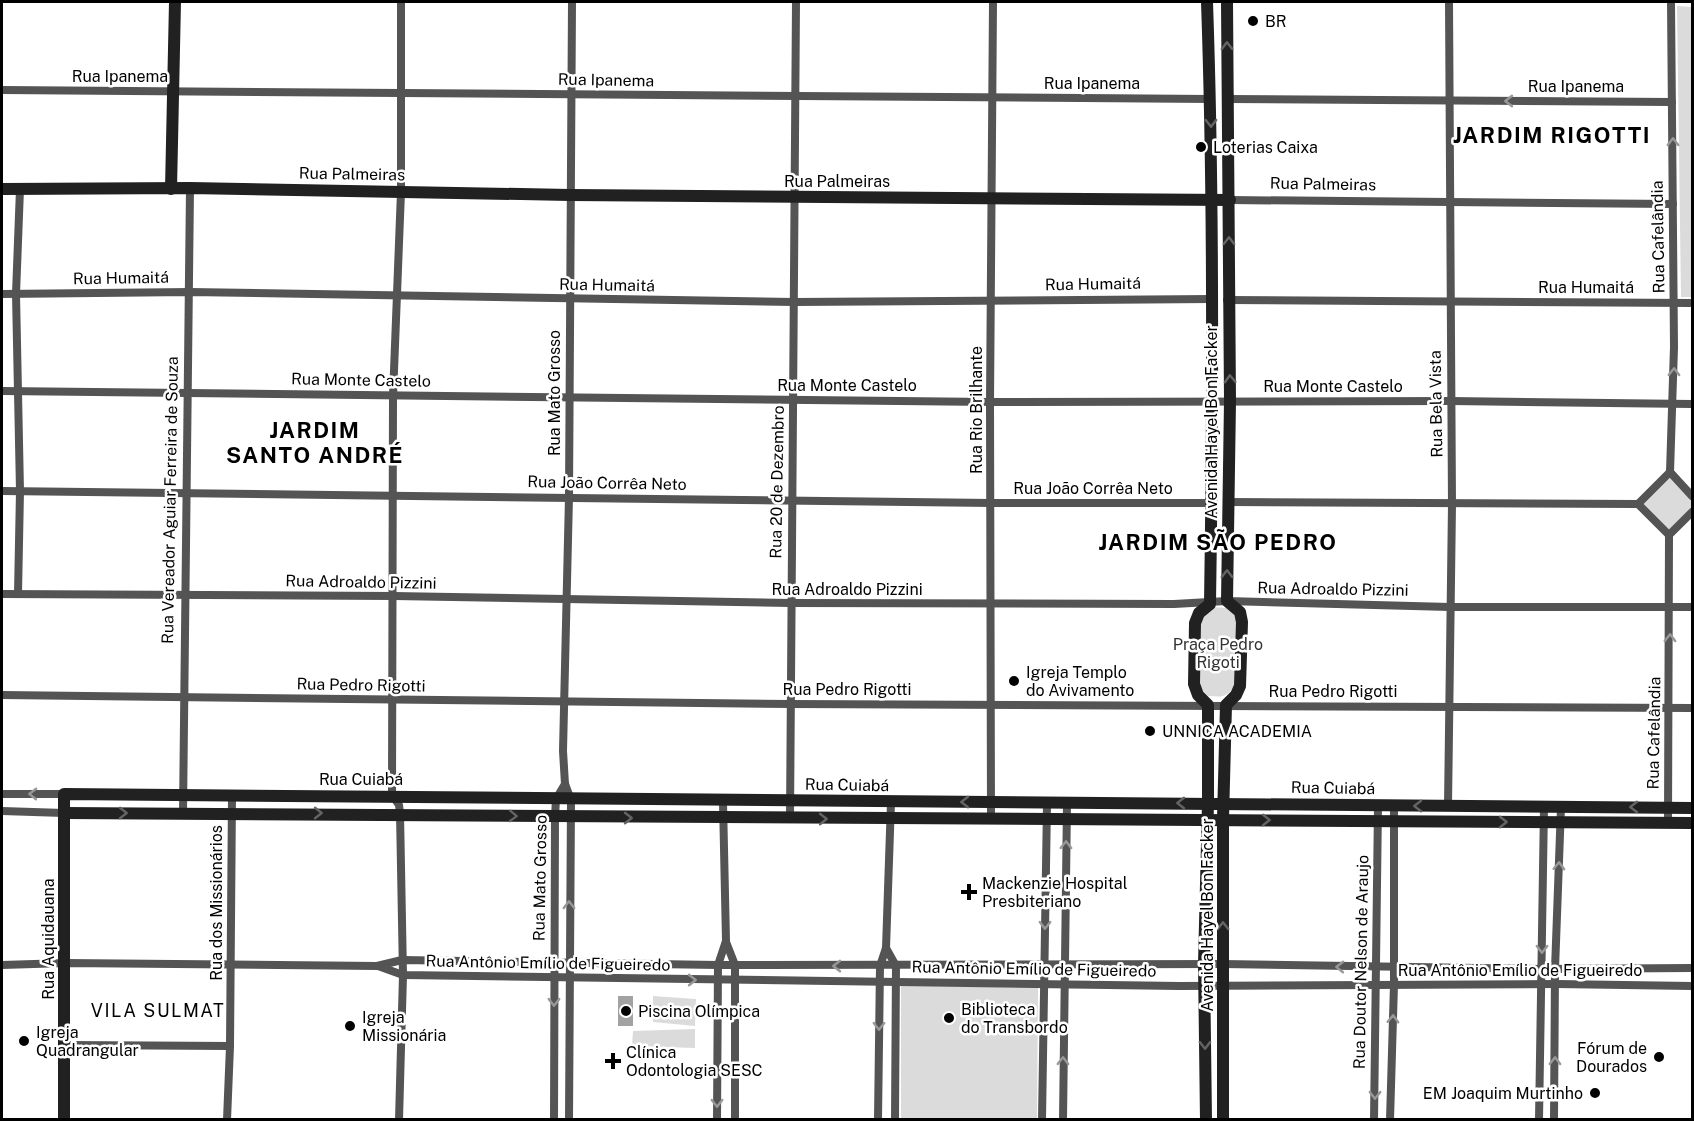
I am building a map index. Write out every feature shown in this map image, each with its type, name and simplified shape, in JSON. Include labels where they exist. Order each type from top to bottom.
[{"type":"street","points":[[171,189],[174,2]]},
{"type":"street","points":[[399,1119],[403,975],[400,813],[399,805],[392,795],[393,396],[395,294],[401,192],[401,2]]},
{"type":"street","name":"Rua Mato Grosso","points":[[569,1119],[571,800],[565,784],[564,702],[569,497],[568,300],[572,2]]},
{"type":"street","name":"Rua 20 de Dezembro","points":[[790,818],[796,2]]},
{"type":"street","name":"Rua Rio Brilhante","points":[[991,819],[990,402],[993,2]]},
{"type":"street","name":"Avenida Hayel Bon Facker","points":[[1206,1119],[1204,964],[1208,705],[1198,695],[1194,684],[1195,623],[1199,613],[1210,604],[1212,503],[1210,401],[1212,200],[1207,2]]},
{"type":"street","name":"Avenida Hayel Bon Facker","points":[[1222,1119],[1223,819],[1226,705],[1236,695],[1240,686],[1242,622],[1240,612],[1227,601],[1230,401],[1227,300],[1230,200],[1227,2]]},
{"type":"street","name":"Rua Bela Vista","points":[[1448,806],[1452,504],[1449,2]]},
{"type":"street","name":"Rua Cafelândia","points":[[1670,472],[1674,303],[1671,2]]},
{"type":"street","name":"Rua Ipanema","points":[[2,90],[1210,99]]},
{"type":"street","name":"Rua Ipanema","points":[[1228,99],[1672,102]]},
{"type":"street","name":"Rua Palmeiras","points":[[2,189],[190,188],[570,195],[1673,204]]},
{"type":"street","name":"Rua Vereador Aguiar Ferreira de Souza","points":[[183,812],[190,188]]},
{"type":"street","points":[[18,594],[20,491],[16,392],[16,294],[20,189]]},
{"type":"street","name":"Rua Humaitá","points":[[2,294],[190,292],[395,294],[568,300],[794,302],[1212,299]]},
{"type":"street","name":"Rua Humaitá","points":[[1227,300],[1692,303]]},
{"type":"street","name":"Rua Monte Castelo","points":[[2,392],[990,402],[1451,401],[1692,404]]},
{"type":"street","points":[[1228,502],[1638,504],[1670,472],[1692,496]]},
{"type":"street","name":"Rua João Corrêa Neto","points":[[2,491],[992,503],[1212,503]]},
{"type":"street","points":[[1638,504],[1669,535],[1692,512]]},
{"type":"street","name":"Rua Cafelândia","points":[[1668,822],[1671,607],[1669,535]]},
{"type":"street","name":"Rua Adroaldo Pizzini","points":[[2,594],[394,596],[992,605],[1210,604],[1227,601],[1450,607],[1692,607]]},
{"type":"street","name":"Rua Pedro Rigotti","points":[[2,695],[393,701],[1692,708]]},
{"type":"street","name":"Rua Mato Grosso","points":[[554,1119],[555,817],[556,799],[565,784]]},
{"type":"street","name":"Rua Cuiabá","points":[[2,794],[392,795],[723,802],[1047,804],[1224,802],[1378,806],[1692,808]]},
{"type":"street","name":"Rua Aquidauana","points":[[64,794],[66,963],[64,1119]]},
{"type":"street","name":"Rua dos Missionários","points":[[227,1119],[231,1046],[232,795]]},
{"type":"street","points":[[717,1119],[718,965],[726,941],[723,802]]},
{"type":"street","points":[[878,1119],[880,966],[886,948],[891,802]]},
{"type":"street","points":[[1107,802],[1107,819]]},
{"type":"street","points":[[1063,1119],[1067,803]]},
{"type":"street","points":[[1042,1119],[1047,804]]},
{"type":"street","name":"Rua Doutor Nelson de Araujo","points":[[1374,1119],[1378,806]]},
{"type":"street","name":"Rua Doutor Nelson de Araujo","points":[[1390,1119],[1394,984],[1394,806]]},
{"type":"street","points":[[1539,1119],[1544,807]]},
{"type":"street","points":[[1554,1119],[1555,969],[1561,807]]},
{"type":"street","name":"Rua Cuiabá","points":[[2,811],[400,813],[570,818],[1047,820],[1208,818],[1378,822],[1692,823]]},
{"type":"street","points":[[726,941],[735,965],[736,980],[735,1119]]},
{"type":"street","points":[[886,948],[896,966],[895,1119]]},
{"type":"street","name":"Rua Antônio Emílio de Figueiredo","points":[[2,965],[66,963],[377,966],[402,960],[718,965],[1223,964],[1377,968],[1692,968]]},
{"type":"street","name":"Rua Antônio Emílio de Figueiredo","points":[[377,966],[403,975],[554,979],[880,981],[1044,985],[1692,986]]},
{"type":"street","points":[[65,1045],[231,1046]]},
{"type":"green space","points":[[1677,6],[1692,7],[1692,297],[1681,297]]},
{"type":"green space","points":[[1670,475],[1692,498],[1692,509],[1669,532],[1641,504]]},
{"type":"green space","name":"Praça Pedro Rigoti","points":[[1212,607],[1228,608],[1238,619],[1238,671],[1232,689],[1220,696],[1208,696],[1196,684],[1198,621]]},
{"type":"green space","points":[[901,985],[1038,988],[1037,1119],[901,1119]]},
{"type":"green space","points":[[653,996],[696,999],[695,1026],[653,1022]]},
{"type":"green space","points":[[695,1029],[695,1048],[632,1046],[633,1031]]},
{"type":"shaded area","name":"Piscina Olímpica","points":[[618,996],[633,996],[633,1026],[618,1026]]},
{"type":"place","name":"BR","points":[[1253,21]]},
{"type":"place","name":"Loterias Caixa","points":[[1201,147]]},
{"type":"place","name":"Igreja Templo do Avivamento","points":[[1014,681]]},
{"type":"place","name":"UNNICA ACADEMIA","points":[[1150,731]]},
{"type":"place","name":"Mackenzie Hospital Presbiteriano","points":[[969,892]]},
{"type":"place","name":"Piscina Olímpica","points":[[626,1011]]},
{"type":"place","name":"Biblioteca do Transbordo","points":[[949,1018]]},
{"type":"place","name":"Igreja Missionária","points":[[350,1026]]},
{"type":"place","name":"Igreja Quadrangular","points":[[24,1041]]},
{"type":"place","name":"Fórum de Dourados","points":[[1659,1057]]},
{"type":"place","name":"Clínica Odontologia SESC","points":[[613,1061]]},
{"type":"place","name":"EM Joaquim Murtinho","points":[[1595,1093]]},
{"type":"district","name":"JARDIM RIGOTTI","points":[[1552,135]]},
{"type":"district","name":"JARDIM SANTO ANDRÉ","points":[[315,443]]},
{"type":"district","name":"JARDIM SÃO PEDRO","points":[[1218,542]]},
{"type":"district","name":"VILA SULMAT","points":[[158,1010]]}]
